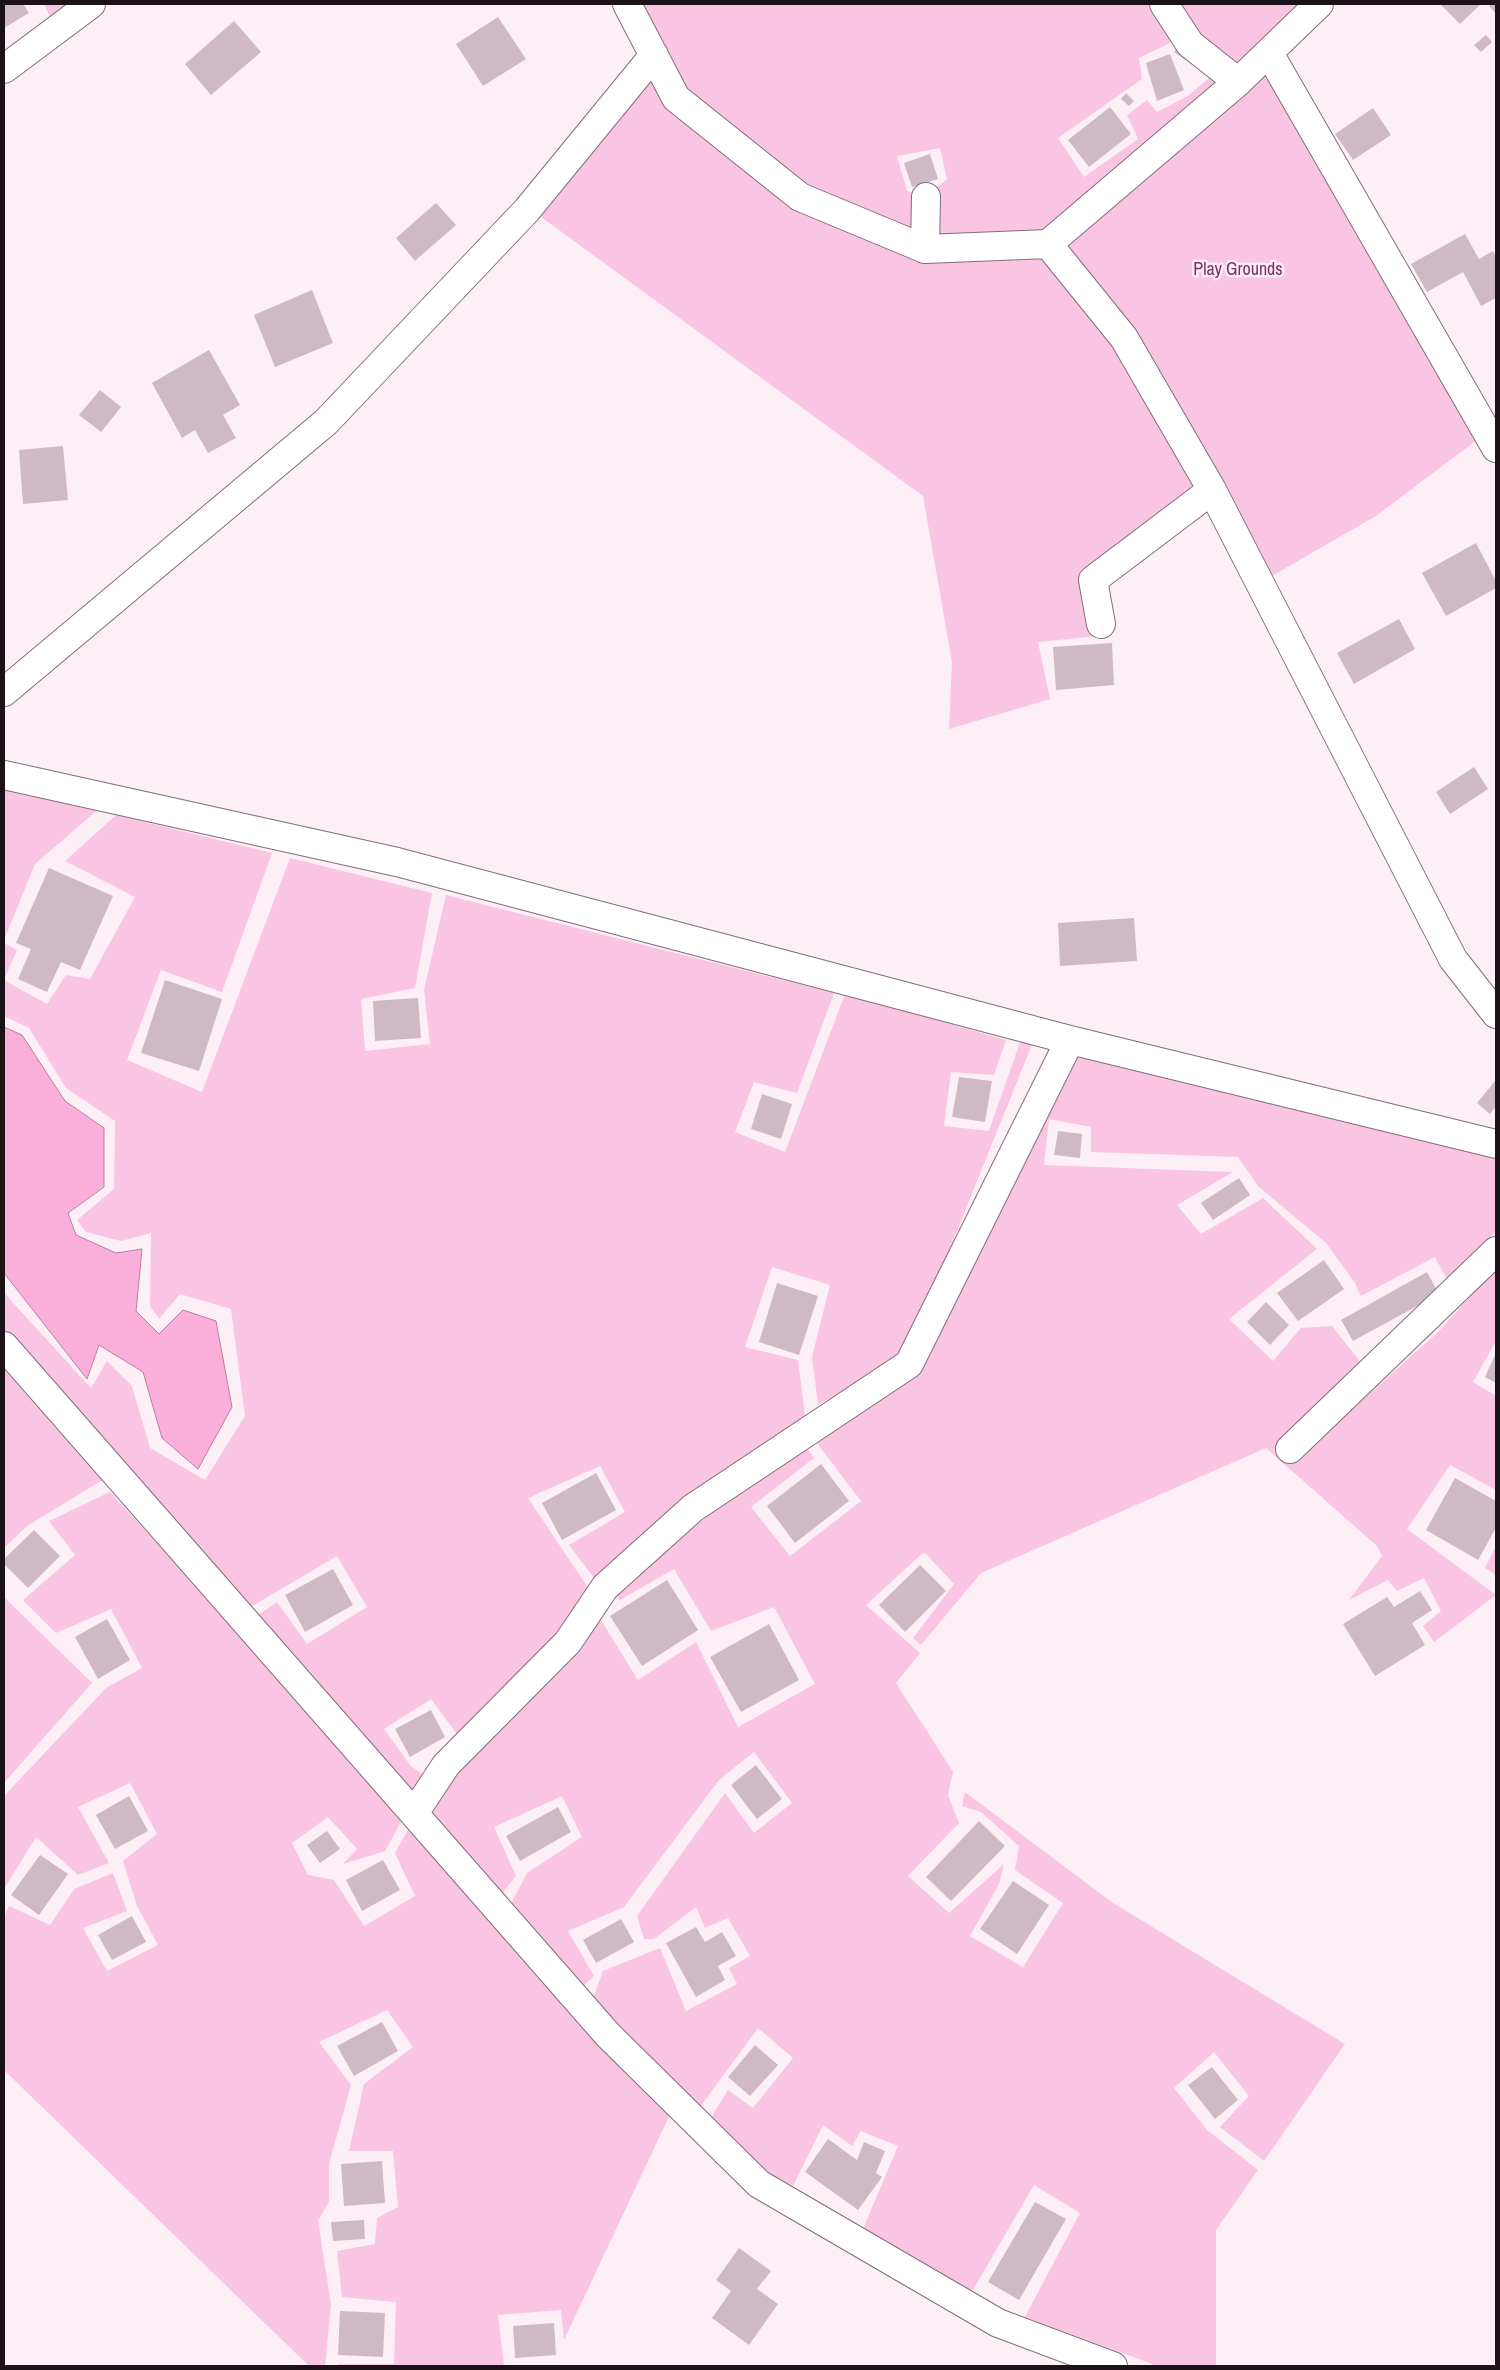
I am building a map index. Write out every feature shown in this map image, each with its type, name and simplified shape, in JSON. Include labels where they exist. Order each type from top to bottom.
[{"type":"street","points":[[4,69],[91,4]]},
{"type":"street","points":[[627,4],[676,98],[800,197],[925,249],[1048,244],[1238,82],[1319,4]]},
{"type":"street","points":[[1164,4],[1190,44],[1238,82]]},
{"type":"street","points":[[1269,53],[1496,448]]},
{"type":"street","points":[[4,692],[326,422],[527,210],[654,55]]},
{"type":"street","points":[[925,249],[926,197]]},
{"type":"street","points":[[1048,244],[1124,338],[1212,490],[1453,958],[1496,1014]]},
{"type":"street","points":[[1101,624],[1093,580],[1212,490]]},
{"type":"street","points":[[4,775],[398,862],[1070,1040],[1496,1144]]},
{"type":"street","points":[[415,1812],[446,1765],[568,1642],[604,1587],[693,1508],[909,1364],[1070,1040]]},
{"type":"street","points":[[1290,1448],[1496,1251]]},
{"type":"street","points":[[4,1346],[415,1812],[608,2035],[758,2184],[998,2323],[1113,2366]]},
{"type":"green space","points":[[44,4],[68,4],[50,17]]},
{"type":"green space","points":[[638,4],[1152,4],[1178,39],[1139,58],[1142,79],[1058,138],[1084,177],[1138,139],[1127,115],[1147,100],[1157,112],[1188,96],[1218,70],[1229,84],[1044,235],[937,238],[931,192],[947,179],[940,148],[897,156],[907,191],[920,194],[916,238],[807,190],[686,94]]},
{"type":"green space","points":[[1168,4],[1309,4],[1238,75]]},
{"type":"green space","name":"Play Grounds","points":[[1267,63],[1481,437],[1376,516],[1270,577],[1065,245]]},
{"type":"green space","points":[[652,66],[796,206],[1047,257],[1116,344],[1201,490],[1087,577],[1098,636],[1038,642],[1050,699],[949,729],[952,662],[923,496],[537,214]]},
{"type":"green space","points":[[4,787],[101,807],[35,864],[4,940]]},
{"type":"green space","points":[[116,815],[272,853],[222,992],[161,970],[127,1060],[202,1092],[290,858],[432,893],[415,988],[361,999],[365,1051],[430,1044],[424,990],[446,895],[834,993],[797,1093],[754,1082],[735,1132],[785,1152],[845,994],[1006,1040],[994,1075],[951,1072],[944,1126],[989,1131],[1020,1042],[1033,1042],[907,1355],[818,1405],[812,1357],[830,1285],[772,1267],[745,1347],[798,1360],[805,1416],[597,1582],[569,1545],[625,1512],[600,1466],[528,1498],[591,1592],[563,1636],[460,1738],[431,1699],[384,1729],[411,1766],[430,1779],[412,1796],[255,1617],[277,1602],[307,1644],[367,1607],[337,1556],[249,1608],[4,1337],[4,1293],[91,1388],[107,1361],[132,1386],[150,1448],[205,1480],[245,1416],[231,1309],[180,1294],[159,1319],[150,1306],[151,1233],[121,1241],[86,1232],[77,1220],[114,1189],[115,1121],[66,1088],[29,1028],[4,1016],[4,980],[47,1004],[66,975],[90,979],[135,897],[65,861]]},
{"type":"green space","points":[[4,943],[17,950],[4,980]]},
{"type":"green space","points":[[1051,1048],[1496,1154],[1496,1231],[1450,1285],[1435,1257],[1361,1296],[1355,1283],[1326,1243],[1259,1187],[1238,1157],[1091,1152],[1091,1127],[1049,1119],[1044,1165],[1233,1172],[1177,1205],[1201,1234],[1263,1198],[1317,1249],[1229,1319],[1273,1361],[1301,1328],[1332,1326],[1366,1369],[1296,1460],[1438,1332],[1496,1268],[1496,1341],[1473,1382],[1496,1396],[1496,1490],[1450,1465],[1407,1529],[1496,1595],[1434,1642],[1423,1626],[1441,1611],[1424,1578],[1397,1591],[1388,1580],[1349,1600],[1382,1556],[1377,1546],[1266,1448],[981,1573],[921,1645],[913,1638],[954,1584],[924,1552],[866,1605],[920,1653],[896,1683],[953,1772],[948,1795],[959,1823],[908,1876],[949,1913],[1004,1864],[999,1884],[970,1936],[1023,1967],[1063,1903],[1015,1870],[1019,1846],[981,1812],[962,1806],[965,1792],[1113,1903],[1345,2044],[1264,2161],[1220,2127],[1249,2096],[1214,2052],[1174,2088],[1207,2130],[1258,2170],[1216,2230],[1216,2366],[1155,2366],[1025,2317],[1080,2213],[1034,2185],[970,2295],[863,2229],[898,2146],[861,2131],[852,2146],[823,2125],[793,2186],[755,2166],[710,2119],[728,2090],[753,2108],[793,2058],[758,2028],[700,2107],[593,1998],[603,1971],[660,1948],[686,2011],[737,1984],[729,1968],[750,1956],[728,1918],[705,1928],[696,1907],[654,1939],[644,1939],[637,1916],[725,1793],[754,1833],[792,1803],[754,1752],[719,1780],[624,1907],[568,1931],[594,1976],[579,1990],[511,1903],[527,1873],[582,1837],[562,1796],[494,1827],[516,1876],[500,1896],[426,1807],[599,1617],[638,1680],[696,1642],[738,1727],[815,1684],[774,1607],[711,1631],[674,1569],[620,1600],[614,1594],[801,1438],[814,1458],[751,1507],[790,1556],[861,1501],[813,1438],[917,1374]]},
{"type":"green space","points":[[4,1354],[106,1478],[27,1526],[4,1548]]},
{"type":"green space","points":[[110,1492],[405,1815],[385,1851],[343,1864],[357,1849],[328,1817],[292,1843],[308,1875],[334,1880],[364,1926],[415,1896],[395,1853],[413,1821],[673,2108],[564,2340],[561,2310],[498,2315],[504,2366],[338,2366],[338,2364],[394,2364],[396,2302],[342,2297],[337,2251],[375,2244],[377,2218],[398,2207],[393,2151],[349,2151],[364,2084],[413,2047],[387,2010],[319,2042],[351,2085],[329,2164],[329,2202],[318,2221],[331,2304],[325,2366],[309,2366],[4,2070],[4,1917],[9,1906],[50,1925],[74,1889],[113,1873],[127,1911],[83,1928],[107,1971],[158,1945],[137,1906],[123,1861],[157,1834],[130,1783],[78,1807],[109,1863],[78,1875],[36,1837],[4,1889],[4,1796],[106,1688],[142,1668],[111,1609],[56,1633],[23,1600],[75,1555],[49,1521]]},
{"type":"green space","points":[[1496,1546],[1496,1575],[1485,1568]]},
{"type":"green space","points":[[4,1597],[92,1683],[4,1783]]},
{"type":"shaded area","points":[[4,1027],[22,1035],[65,1101],[104,1128],[104,1187],[68,1213],[76,1235],[116,1253],[142,1249],[136,1311],[159,1334],[183,1310],[216,1321],[232,1407],[198,1469],[162,1438],[143,1372],[99,1345],[87,1379],[4,1273]]},
{"type":"building","points":[[4,4],[23,4],[29,13],[4,28]]},
{"type":"building","points":[[1440,4],[1481,4],[1460,24]]},
{"type":"building","points":[[1496,4],[1496,14],[1489,6]]},
{"type":"building","points":[[498,17],[526,59],[483,86],[456,44]]},
{"type":"building","points":[[234,21],[261,52],[211,95],[185,64]]},
{"type":"building","points":[[1486,35],[1492,42],[1481,52],[1474,45]]},
{"type":"building","points":[[1179,44],[1200,56],[1194,66],[1174,52]]},
{"type":"building","points":[[1170,54],[1184,90],[1157,101],[1146,63]]},
{"type":"building","points":[[1126,93],[1134,101],[1129,106],[1121,99]]},
{"type":"building","points":[[1110,107],[1131,134],[1089,167],[1068,140]]},
{"type":"building","points":[[1373,108],[1391,135],[1353,160],[1335,134]]},
{"type":"building","points":[[930,154],[938,179],[912,187],[904,163]]},
{"type":"building","points":[[436,203],[456,225],[415,261],[396,238]]},
{"type":"building","points":[[1465,234],[1479,259],[1493,251],[1496,257],[1496,298],[1481,306],[1463,272],[1427,292],[1411,264]]},
{"type":"building","points":[[312,290],[333,343],[275,367],[254,315]]},
{"type":"building","points":[[209,350],[240,405],[223,415],[236,438],[208,453],[195,430],[182,438],[152,383]]},
{"type":"building","points":[[100,390],[121,407],[101,432],[79,415]]},
{"type":"building","points":[[63,446],[68,500],[23,504],[19,450]]},
{"type":"building","points":[[1476,543],[1496,581],[1496,588],[1446,616],[1422,573]]},
{"type":"building","points":[[1399,619],[1415,649],[1354,684],[1337,653]]},
{"type":"building","points":[[1112,643],[1114,685],[1056,690],[1053,647]]},
{"type":"building","points":[[1474,767],[1488,789],[1450,814],[1436,792]]},
{"type":"building","points":[[49,868],[113,896],[80,970],[61,962],[47,992],[18,979],[31,949],[16,943]]},
{"type":"building","points":[[1134,918],[1137,961],[1060,966],[1058,923]]},
{"type":"building","points":[[165,980],[222,999],[199,1071],[141,1053]]},
{"type":"building","points":[[418,998],[421,1038],[375,1041],[373,1001]]},
{"type":"building","points":[[959,1077],[992,1081],[985,1122],[952,1117]]},
{"type":"building","points":[[1495,1081],[1496,1106],[1490,1114],[1477,1103]]},
{"type":"building","points":[[762,1094],[792,1104],[781,1139],[751,1129]]},
{"type":"building","points":[[1058,1131],[1082,1134],[1080,1158],[1054,1155]]},
{"type":"building","points":[[1239,1178],[1250,1195],[1213,1220],[1201,1203]]},
{"type":"building","points":[[1324,1260],[1344,1289],[1298,1321],[1277,1293]]},
{"type":"building","points":[[1427,1272],[1439,1294],[1353,1341],[1341,1320]]},
{"type":"building","points":[[777,1283],[818,1296],[799,1355],[759,1342]]},
{"type":"building","points":[[1266,1302],[1289,1325],[1270,1345],[1247,1322]]},
{"type":"building","points":[[1496,1353],[1496,1383],[1485,1377]]},
{"type":"building","points":[[821,1464],[849,1501],[795,1543],[767,1506]]},
{"type":"building","points":[[596,1473],[616,1510],[562,1540],[542,1503]]},
{"type":"building","points":[[1455,1478],[1496,1501],[1496,1528],[1478,1560],[1426,1530]]},
{"type":"building","points":[[34,1530],[60,1556],[28,1588],[4,1564],[4,1559]]},
{"type":"building","points":[[920,1565],[946,1591],[905,1632],[879,1605]]},
{"type":"building","points":[[333,1569],[353,1605],[305,1632],[285,1595]]},
{"type":"building","points":[[667,1580],[698,1630],[642,1666],[610,1616]]},
{"type":"building","points":[[1420,1591],[1432,1610],[1412,1623],[1425,1645],[1375,1676],[1343,1624],[1387,1597],[1394,1607]]},
{"type":"building","points":[[107,1619],[130,1660],[98,1679],[75,1637]]},
{"type":"building","points":[[769,1624],[799,1680],[741,1712],[710,1657]]},
{"type":"building","points":[[431,1710],[445,1737],[410,1757],[395,1729]]},
{"type":"building","points":[[756,1765],[782,1799],[757,1819],[731,1785]]},
{"type":"building","points":[[129,1796],[148,1831],[115,1849],[96,1815]]},
{"type":"building","points":[[558,1807],[571,1832],[520,1861],[506,1836]]},
{"type":"building","points":[[979,1821],[1005,1846],[951,1901],[926,1877]]},
{"type":"building","points":[[327,1831],[340,1849],[320,1863],[307,1845]]},
{"type":"building","points":[[40,1855],[68,1874],[39,1915],[11,1895]]},
{"type":"building","points":[[383,1860],[400,1890],[362,1911],[346,1880]]},
{"type":"building","points":[[1013,1881],[1049,1905],[1017,1954],[980,1929]]},
{"type":"building","points":[[132,1916],[146,1942],[112,1960],[98,1935]]},
{"type":"building","points":[[621,1919],[634,1942],[596,1963],[583,1940]]},
{"type":"building","points":[[696,1927],[705,1942],[722,1932],[736,1956],[718,1966],[725,1980],[696,1997],[666,1943]]},
{"type":"building","points":[[382,2022],[398,2051],[354,2076],[337,2046]]},
{"type":"building","points":[[755,2045],[778,2065],[750,2096],[728,2077]]},
{"type":"building","points":[[1212,2067],[1238,2100],[1215,2119],[1188,2085]]},
{"type":"building","points":[[828,2139],[857,2160],[864,2142],[885,2151],[876,2173],[882,2177],[858,2210],[805,2172]]},
{"type":"building","points":[[382,2161],[385,2203],[344,2206],[341,2164]]},
{"type":"building","points":[[1035,2202],[1066,2219],[1019,2300],[988,2282]]},
{"type":"building","points":[[364,2220],[365,2239],[333,2241],[331,2222]]},
{"type":"building","points":[[739,2248],[771,2271],[757,2289],[778,2304],[749,2345],[712,2318],[731,2291],[716,2280]]},
{"type":"building","points":[[340,2311],[385,2313],[383,2357],[338,2355]]},
{"type":"building","points":[[554,2323],[556,2355],[515,2358],[513,2326]]}]
